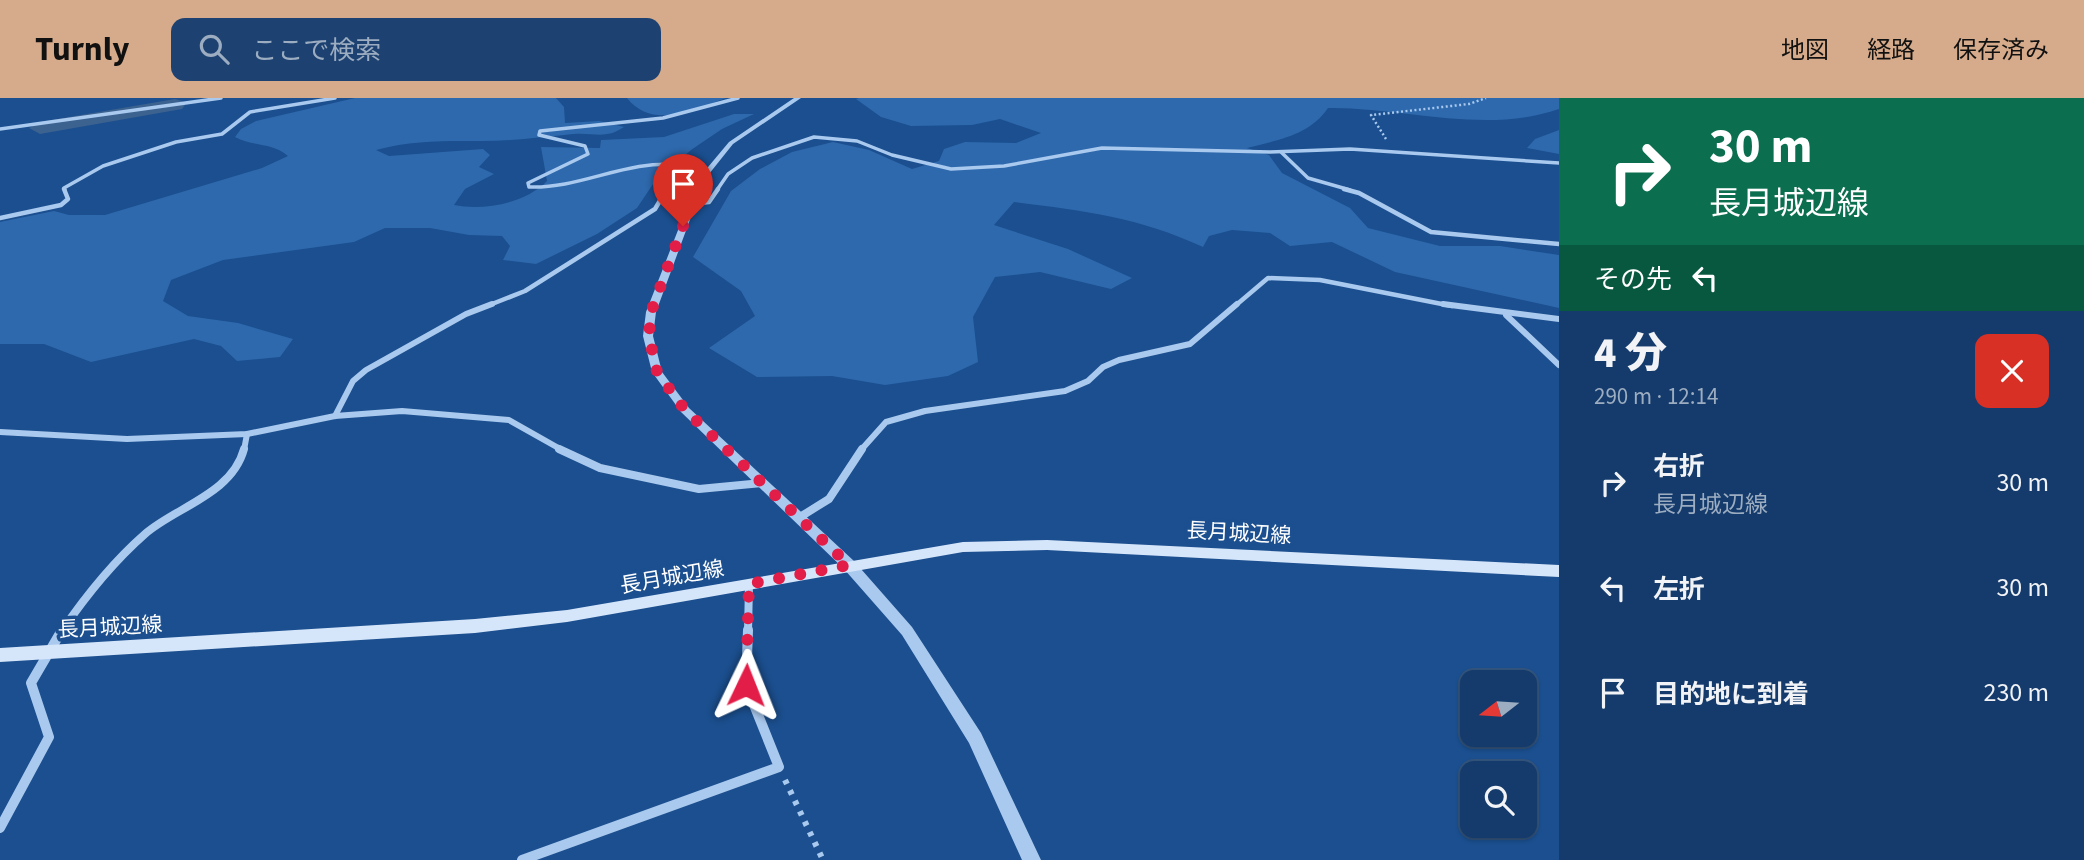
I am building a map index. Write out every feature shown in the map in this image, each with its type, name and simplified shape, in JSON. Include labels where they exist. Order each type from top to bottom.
[{"type":"main road","name":"長月城辺線","points":[[0,655],[475,626],[567,616],[963,547],[1047,545],[1559,571]]},
{"type":"street","points":[[0,128],[50,124],[142,106],[221,98]]},
{"type":"street","points":[[0,218],[61,205],[68,199],[64,188],[96,170],[176,142],[222,134],[250,112],[335,98]]},
{"type":"street","points":[[335,416],[353,381],[366,370],[466,314],[524,291],[655,209],[680,166],[668,163],[645,164],[578,183],[529,187],[528,183],[539,176],[588,154],[585,146],[539,135],[540,131],[663,118],[738,98]]},
{"type":"street","points":[[798,98],[732,143],[702,179],[651,312],[649,336],[657,372],[685,410],[849,565],[907,631],[975,738],[1032,860]]},
{"type":"street","points":[[691,204],[709,202],[727,174],[752,158],[814,137],[857,141],[891,155],[951,169],[1004,166],[1102,148],[1281,152],[1350,149],[1559,163]]},
{"type":"street","points":[[1281,152],[1308,178],[1359,193],[1431,232],[1559,244]]},
{"type":"street","points":[[800,517],[829,499],[869,438],[886,422],[925,411],[1065,391],[1088,381],[1103,367],[1119,360],[1190,344],[1268,278],[1320,280],[1506,314],[1559,319]]},
{"type":"street","points":[[1506,314],[1559,365]]},
{"type":"street","points":[[0,432],[127,439],[247,434],[335,416],[402,411],[509,420],[551,445],[600,468],[699,489],[765,483]]},
{"type":"street","points":[[0,828],[49,737],[31,683],[47,652],[108,573],[145,533],[225,479],[240,460],[247,434]]},
{"type":"street","points":[[522,860],[779,767],[746,685],[749,584]]},
{"type":"path","points":[[1396,152],[1371,115],[1378,112],[1469,104],[1486,98]]},
{"type":"path","points":[[779,767],[823,860]]},
{"type":"shaded area","points":[[355,98],[556,98],[564,107],[565,123],[599,121],[624,127],[605,134],[429,142],[376,150],[389,156],[483,149],[490,155],[479,167],[494,174],[465,189],[454,205],[466,207],[504,204],[538,189],[547,181],[541,147],[600,148],[601,140],[664,137],[734,114],[754,114],[722,129],[691,150],[653,184],[637,208],[597,234],[536,264],[503,260],[510,246],[502,236],[469,235],[430,228],[385,228],[354,242],[223,260],[171,280],[163,301],[188,316],[238,323],[293,339],[280,357],[237,361],[221,346],[194,339],[91,362],[44,344],[0,344],[0,222],[54,211],[69,215],[105,215],[262,168],[288,156],[276,149],[235,137],[241,129],[256,121]]},
{"type":"shaded area","points":[[627,98],[726,98],[687,112],[661,115],[637,108]]},
{"type":"shaded area","points":[[1559,98],[1559,109],[1502,120],[1328,108],[1312,125],[1292,136],[1247,148],[1269,155],[1282,173],[1350,208],[1368,228],[1440,246],[1500,246],[1559,255],[1559,308],[1395,272],[1332,242],[1290,246],[1270,233],[1232,230],[1209,236],[1203,247],[1133,222],[1087,212],[1014,202],[994,225],[1068,249],[1132,278],[1111,289],[1040,272],[995,277],[973,317],[978,362],[948,376],[885,385],[832,376],[757,377],[709,348],[755,316],[741,291],[693,257],[731,191],[760,169],[792,152],[833,142],[869,150],[912,169],[939,161],[944,149],[965,142],[1016,143],[1041,133],[1000,119],[972,125],[911,126],[881,117],[856,99]]},
{"type":"shaded area","points":[[1559,130],[1559,154],[1527,148],[1535,139]]},
{"type":"waterway","points":[[40,128],[175,105]]},
{"type":"route","points":[[683,226],[651,312],[649,336],[657,372],[685,410],[849,565],[749,584],[746,685]]}]
